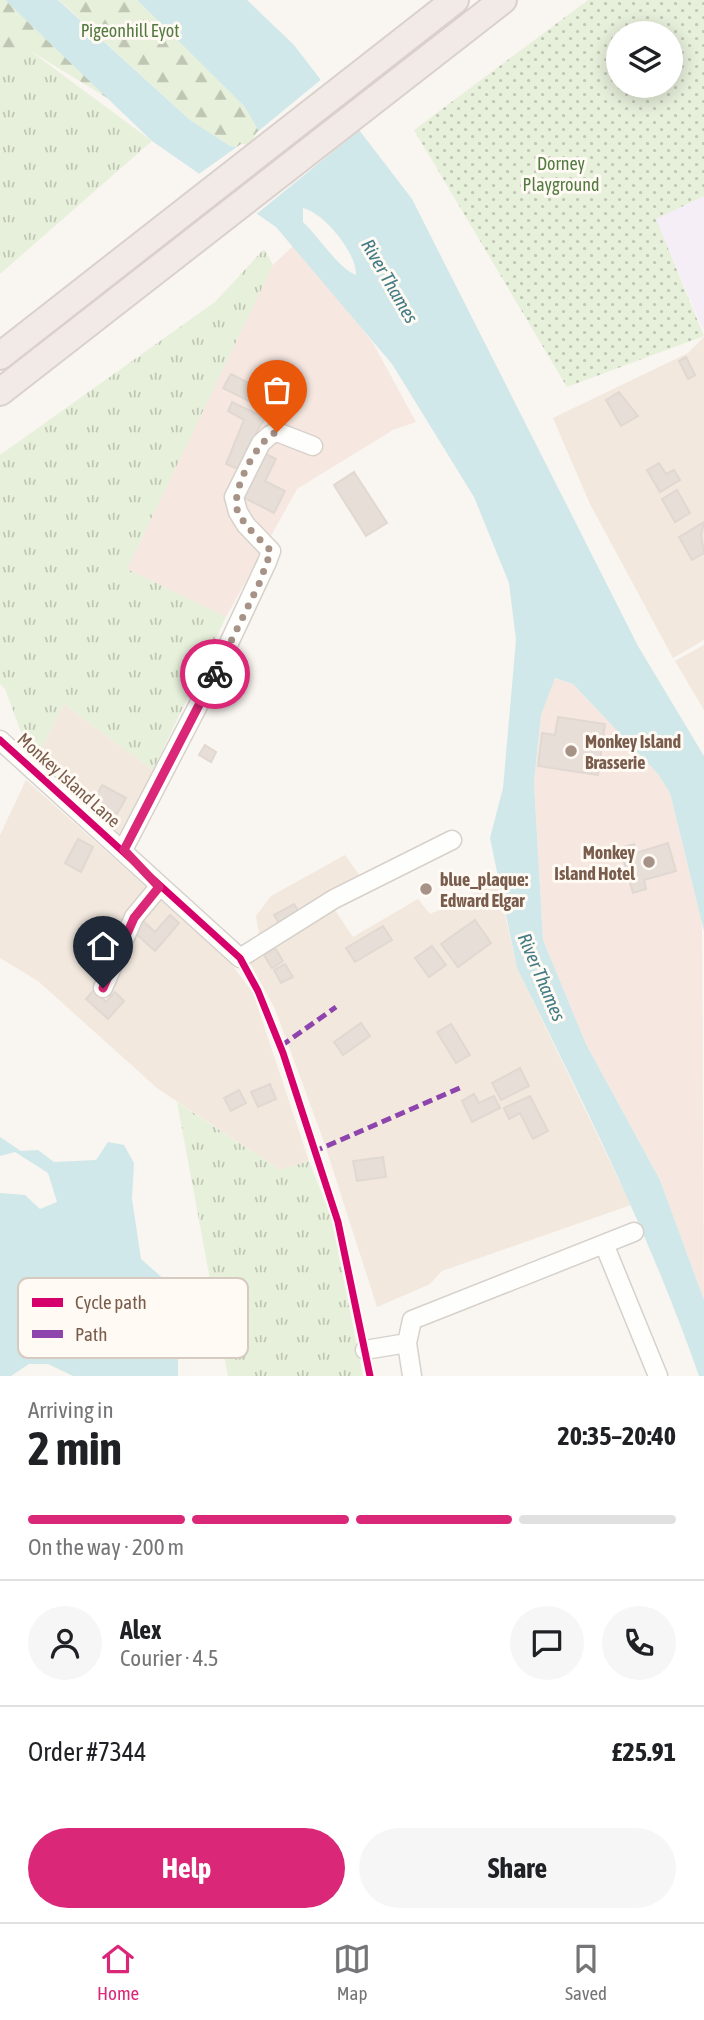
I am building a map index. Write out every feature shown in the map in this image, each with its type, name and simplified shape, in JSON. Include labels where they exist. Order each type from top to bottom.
[{"type":"highway","points":[[0,356],[455,0]]},
{"type":"highway","points":[[0,392],[503,0]]},
{"type":"street","points":[[124,850],[214,677],[271,551],[237,512],[234,497],[261,443],[270,435],[277,432],[313,446]]},
{"type":"street","name":"Monkey Island Lane","points":[[0,740],[240,958],[334,899],[452,840]]},
{"type":"street","points":[[103,988],[134,918],[159,887]]},
{"type":"street","points":[[412,1376],[407,1343],[412,1320],[634,1231]]},
{"type":"street","points":[[604,1244],[658,1376]]},
{"type":"street","points":[[365,1350],[407,1343]]},
{"type":"shaded area","points":[[704,196],[704,331],[655,218]]},
{"type":"shaded area","points":[[296,243],[373,343],[416,422],[393,430],[297,489],[226,617],[127,569],[273,265]]},
{"type":"shaded area","points":[[704,337],[704,640],[673,658],[590,504],[553,418],[688,353]]},
{"type":"shaded area","points":[[704,645],[704,710],[675,661]]},
{"type":"shaded area","points":[[554,678],[573,684],[658,774],[670,793],[702,922],[704,1300],[660,1180],[586,1044],[543,940],[534,782],[541,715]]},
{"type":"shaded area","points":[[64,704],[153,770],[120,835],[36,759]]},
{"type":"shaded area","points":[[26,780],[230,962],[253,993],[309,1161],[280,1170],[157,1088],[38,981],[0,958],[0,835]]},
{"type":"shaded area","points":[[345,855],[362,879],[260,939],[256,916],[271,896]]},
{"type":"shaded area","points":[[498,883],[517,968],[631,1205],[442,1271],[430,1284],[377,1307],[323,1139],[275,1009],[249,961],[333,907],[353,937],[418,899],[430,914]]},
{"type":"green space","points":[[0,0],[5,0],[109,99],[29,50],[0,65]]},
{"type":"green space","name":"Pigeonhill Eyot","points":[[59,0],[137,0],[244,106],[260,133],[252,149],[230,146],[190,120]]},
{"type":"green space","name":"Dorney Playground","points":[[588,0],[704,0],[704,196],[656,219],[704,336],[567,387],[414,130]]},
{"type":"green space","points":[[29,50],[152,141],[0,274],[0,65]]},
{"type":"green space","points":[[264,249],[273,265],[127,569],[226,617],[153,770],[64,704],[36,759],[25,743],[5,689],[0,684],[0,455],[215,302]]},
{"type":"green space","points":[[177,1102],[280,1170],[309,1161],[331,1217],[363,1376],[228,1376],[225,1358],[248,1358],[248,1278],[210,1278]]},
{"type":"water","name":"River Thames","points":[[5,0],[58,0],[190,120],[230,146],[252,149],[260,133],[244,106],[137,0],[247,0],[294,45],[412,199],[638,646],[704,756],[704,931],[670,793],[658,774],[573,684],[555,678],[541,715],[534,782],[543,940],[586,1044],[660,1180],[704,1300],[704,1376],[699,1376],[637,1220],[517,968],[490,838],[503,788],[516,640],[509,583],[474,497],[392,364],[276,227],[152,141]],"holes":[[[303,208],[311,211],[338,235],[351,256],[356,275],[336,259],[303,222]]]},
{"type":"water","points":[[0,1137],[21,1151],[38,1150],[54,1162],[96,1160],[108,1142],[124,1145],[134,1163],[132,1199],[141,1259],[163,1278],[18,1278],[18,1358],[178,1358],[178,1376],[73,1376],[48,1364],[29,1364],[11,1376],[0,1376],[0,1193],[25,1195],[40,1209],[57,1202],[48,1173],[15,1152],[0,1156]]},
{"type":"pier","points":[[323,78],[362,128],[254,216],[196,176],[241,144],[250,145],[256,133]]},
{"type":"building","points":[[686,357],[695,375],[688,379],[679,361]]},
{"type":"building","points":[[231,374],[277,397],[269,411],[223,388]]},
{"type":"building","points":[[619,392],[638,416],[621,426],[606,400]]},
{"type":"building","points":[[232,402],[265,418],[246,450],[249,452],[240,470],[226,464],[244,420],[228,411]]},
{"type":"building","points":[[264,453],[276,459],[265,481],[285,491],[274,513],[237,494]]},
{"type":"building","points":[[659,463],[666,474],[674,470],[680,480],[660,492],[647,470]]},
{"type":"building","points":[[354,472],[387,523],[366,536],[334,485]]},
{"type":"building","points":[[677,490],[690,513],[675,522],[662,499]]},
{"type":"building","points":[[704,522],[701,535],[704,553],[692,560],[679,537]]},
{"type":"building","name":"Monkey Island Brasserie","points":[[558,717],[605,724],[598,775],[538,766],[542,733],[555,735]]},
{"type":"building","points":[[205,745],[216,752],[211,762],[199,755]]},
{"type":"building","points":[[102,785],[126,798],[117,814],[94,801]]},
{"type":"building","points":[[78,839],[93,847],[81,872],[65,863]]},
{"type":"building","name":"Monkey Island Hotel","points":[[668,843],[676,871],[644,880],[646,889],[633,893],[620,848],[634,844],[636,853]]},
{"type":"building","points":[[294,904],[300,914],[280,925],[274,915]]},
{"type":"building","points":[[170,915],[179,923],[155,951],[134,932],[143,921],[155,932]]},
{"type":"building","points":[[94,920],[115,930],[110,941],[100,937],[95,948],[83,943]]},
{"type":"building","points":[[475,920],[491,943],[458,967],[441,944]]},
{"type":"building","points":[[383,926],[392,940],[355,962],[346,948]]},
{"type":"building","points":[[432,946],[446,965],[429,977],[415,958]]},
{"type":"building","points":[[275,948],[283,961],[272,968],[264,955]]},
{"type":"building","points":[[285,964],[293,977],[281,983],[274,970]]},
{"type":"building","points":[[94,990],[106,1002],[115,992],[124,1001],[108,1019],[86,999]]},
{"type":"building","points":[[361,1023],[370,1036],[343,1055],[334,1042]]},
{"type":"building","points":[[451,1024],[470,1055],[456,1063],[437,1032]]},
{"type":"building","points":[[520,1068],[529,1086],[501,1100],[492,1083]]},
{"type":"building","points":[[270,1084],[276,1099],[258,1107],[251,1092]]},
{"type":"building","points":[[239,1090],[246,1103],[231,1111],[224,1098]]},
{"type":"building","points":[[474,1094],[479,1103],[494,1096],[500,1108],[472,1122],[462,1101]]},
{"type":"building","points":[[530,1096],[548,1131],[533,1139],[520,1113],[509,1119],[504,1108]]},
{"type":"building","points":[[383,1157],[386,1177],[357,1181],[353,1161]]},
{"type":"marked path","points":[[281,1046],[336,1007]]},
{"type":"marked path","points":[[313,1152],[462,1087]]},
{"type":"cycle path","points":[[0,740],[240,958],[258,991],[283,1053],[338,1222],[370,1376]]},
{"type":"cycle path","points":[[103,988],[134,917],[159,887]]},
{"type":"way so far","points":[[215,674],[259,584],[271,551],[237,512],[234,497],[261,443],[277,432]]},
{"type":"place","name":"Monkey Island Brasserie","points":[[571,751]]},
{"type":"place","name":"Monkey Island Hotel","points":[[649,862]]},
{"type":"place","name":"blue_plaque: Edward Elgar","points":[[426,889]]},
{"type":"route","points":[[103,988],[134,918],[159,887],[124,850],[215,674]]}]
